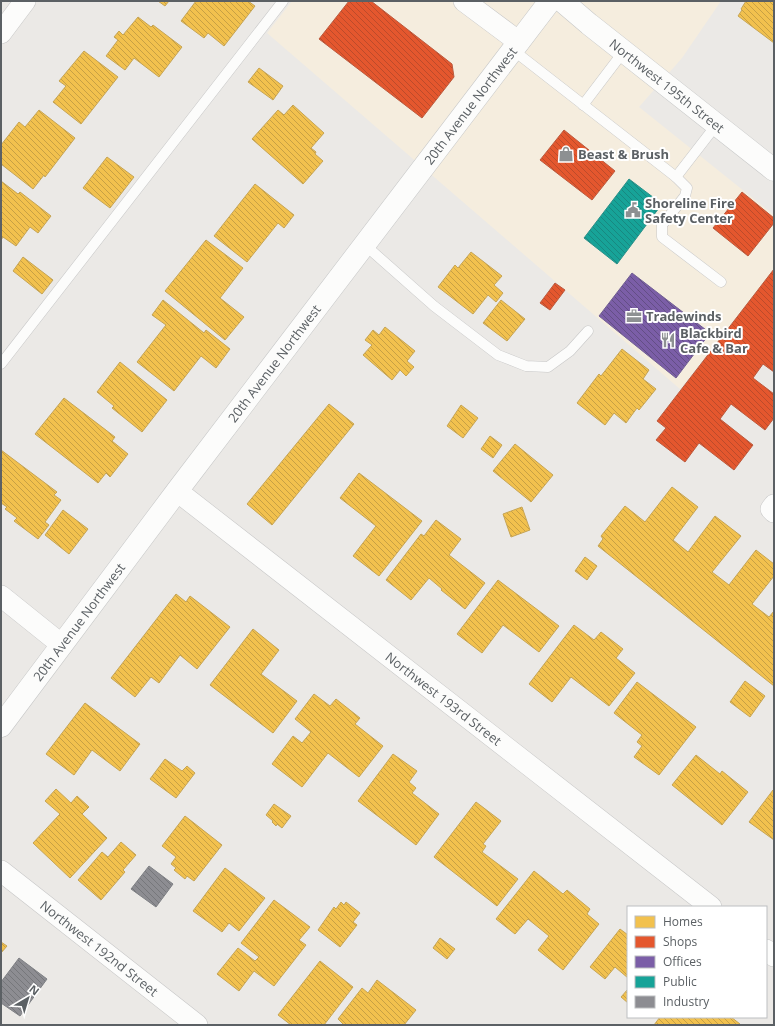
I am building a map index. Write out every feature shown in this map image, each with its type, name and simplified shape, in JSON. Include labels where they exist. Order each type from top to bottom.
[{"type":"street","points":[[1,33],[25,1]]},
{"type":"street","points":[[464,1],[516,46]]},
{"type":"street","name":"20th Avenue Northwest","points":[[1,726],[177,491],[550,1]]},
{"type":"street","name":"Northwest 195th Street","points":[[562,1],[774,170]]},
{"type":"street","name":"Northwest 193rd Street","points":[[177,491],[710,906]]},
{"type":"street","points":[[774,505],[771,509],[774,512]]},
{"type":"street","points":[[1,596],[62,645]]},
{"type":"street","name":"Northwest 192nd Street","points":[[1,871],[197,1025]]},
{"type":"lane","points":[[1,364],[283,1]]},
{"type":"lane","points":[[516,46],[583,105],[676,177],[687,188],[685,196],[662,225],[662,237],[721,282]]},
{"type":"lane","points":[[583,105],[624,51]]},
{"type":"lane","points":[[676,177],[717,124]]},
{"type":"lane","points":[[364,245],[434,306],[498,355],[526,366],[548,367],[570,351],[588,331]]},
{"type":"shaded area","points":[[292,1],[721,1],[682,58],[639,107],[774,215],[774,269],[680,389],[267,33]]},
{"type":"building: Homes","points":[[158,1],[169,1],[165,6]]},
{"type":"building: Homes","points":[[196,1],[248,1],[255,6],[224,46],[208,33],[204,38],[181,21]]},
{"type":"building: Homes","points":[[746,1],[774,1],[774,43],[738,16]]},
{"type":"building: Homes","points":[[138,17],[151,27],[153,25],[182,47],[159,77],[134,58],[125,70],[106,56],[118,40],[114,37],[119,31],[123,35]]},
{"type":"building: Homes","points":[[84,51],[118,77],[81,124],[53,102],[66,86],[59,81]]},
{"type":"building: Homes","points":[[259,68],[283,86],[273,100],[248,82]]},
{"type":"building: Homes","points":[[293,105],[324,133],[311,148],[323,161],[303,184],[252,139],[278,110],[284,115]]},
{"type":"building: Homes","points":[[39,110],[75,138],[45,177],[44,175],[33,189],[1,164],[1,145],[19,122],[25,127]]},
{"type":"building: Homes","points":[[107,157],[134,177],[110,208],[83,188]]},
{"type":"building: Homes","points":[[1,181],[18,194],[20,192],[51,216],[38,233],[30,227],[16,246],[3,237],[1,240]]},
{"type":"building: Homes","points":[[255,184],[294,215],[284,228],[278,223],[247,262],[214,236]]},
{"type":"building: Homes","points":[[206,240],[243,268],[220,298],[244,317],[225,340],[165,291]]},
{"type":"building: Homes","points":[[471,252],[502,276],[494,285],[503,293],[496,302],[488,295],[473,314],[438,287],[455,265],[458,268]]},
{"type":"building: Homes","points":[[23,257],[53,280],[42,294],[13,271]]},
{"type":"building: Homes","points":[[163,300],[204,333],[206,330],[230,349],[216,368],[201,356],[174,391],[137,362],[166,325],[152,315]]},
{"type":"building: Homes","points":[[501,300],[525,319],[507,341],[483,323]]},
{"type":"building: Homes","points":[[385,327],[415,351],[407,361],[414,367],[406,376],[400,370],[392,380],[363,355],[372,345],[365,340],[373,330],[379,335]]},
{"type":"building: Homes","points":[[622,349],[649,370],[643,379],[656,389],[639,410],[637,408],[626,423],[614,413],[605,425],[577,403],[599,374],[601,376]]},
{"type":"building: Homes","points":[[120,362],[167,400],[142,432],[112,408],[114,406],[97,392]]},
{"type":"building: Homes","points":[[64,398],[115,437],[112,441],[128,454],[110,477],[106,473],[98,483],[35,434]]},
{"type":"building: Homes","points":[[329,404],[354,424],[272,525],[247,504]]},
{"type":"building: Homes","points":[[461,405],[478,418],[463,438],[447,426]]},
{"type":"building: Homes","points":[[490,436],[502,445],[493,458],[481,449]]},
{"type":"building: Homes","points":[[515,444],[553,475],[531,502],[493,471]]},
{"type":"building: Homes","points":[[1,450],[57,492],[54,495],[61,500],[45,522],[49,525],[38,539],[14,521],[17,518],[5,509],[7,507],[1,503]]},
{"type":"building: Homes","points":[[359,473],[422,521],[379,576],[353,556],[376,526],[340,498]]},
{"type":"building: Homes","points":[[672,487],[698,507],[673,540],[688,552],[715,516],[741,536],[712,572],[729,585],[756,550],[774,564],[774,576],[752,604],[769,617],[774,611],[774,686],[598,546],[603,539],[601,536],[625,506],[645,522]]},
{"type":"building: Homes","points":[[522,507],[530,530],[511,537],[503,514]]},
{"type":"building: Homes","points":[[63,510],[88,529],[69,554],[45,535]]},
{"type":"building: Homes","points":[[436,520],[461,539],[449,555],[485,583],[465,609],[441,590],[442,589],[429,578],[411,600],[386,580],[421,534],[424,536]]},
{"type":"building: Homes","points":[[585,557],[597,566],[587,580],[575,571]]},
{"type":"building: Homes","points":[[498,580],[559,626],[539,652],[503,625],[482,653],[457,634]]},
{"type":"building: Homes","points":[[176,594],[186,602],[190,596],[230,627],[197,669],[180,655],[159,683],[151,677],[135,697],[111,678]]},
{"type":"building: Homes","points":[[574,625],[594,640],[601,632],[623,649],[616,658],[635,673],[609,706],[571,677],[552,702],[529,684]]},
{"type":"building: Homes","points":[[253,629],[279,650],[261,674],[297,701],[273,733],[210,685]]},
{"type":"building: Homes","points":[[745,681],[765,696],[750,717],[730,702]]},
{"type":"building: Homes","points":[[637,682],[696,727],[659,775],[634,757],[642,746],[637,742],[642,735],[614,713]]},
{"type":"building: Homes","points":[[314,694],[330,706],[336,699],[360,718],[355,724],[383,746],[359,777],[328,753],[302,787],[272,764],[293,736],[302,743],[311,732],[295,719]]},
{"type":"building: Homes","points":[[85,703],[140,744],[120,771],[92,750],[74,775],[46,754]]},
{"type":"building: Homes","points":[[393,754],[417,771],[409,782],[416,788],[412,793],[439,814],[416,845],[358,801]]},
{"type":"building: Homes","points":[[696,755],[720,774],[722,771],[748,792],[722,825],[672,785]]},
{"type":"building: Homes","points":[[165,759],[182,771],[187,766],[195,773],[176,798],[150,779]]},
{"type":"building: Homes","points":[[56,789],[71,803],[77,796],[89,807],[82,814],[107,838],[70,878],[33,843],[60,814],[45,801]]},
{"type":"building: Homes","points":[[774,790],[774,840],[749,822]]},
{"type":"building: Homes","points":[[476,802],[501,821],[483,844],[486,846],[482,852],[518,879],[497,906],[434,857]]},
{"type":"building: Homes","points":[[274,804],[291,816],[282,828],[277,824],[276,826],[266,815]]},
{"type":"building: Homes","points":[[185,816],[222,845],[194,881],[187,876],[185,879],[174,870],[176,868],[171,864],[176,857],[162,846]]},
{"type":"building: Homes","points":[[121,842],[136,855],[123,870],[125,872],[101,900],[78,880],[102,852],[108,857]]},
{"type":"building: Homes","points":[[225,868],[265,898],[239,931],[229,923],[222,932],[193,911]]},
{"type":"building: Homes","points":[[534,871],[563,894],[567,890],[590,909],[587,914],[599,924],[563,970],[538,950],[549,936],[528,919],[515,934],[496,919]]},
{"type":"building: Homes","points":[[274,900],[310,927],[299,940],[306,945],[274,986],[254,971],[239,991],[217,974],[238,948],[255,961],[259,957],[241,943]]},
{"type":"building: Homes","points":[[341,902],[344,905],[346,902],[360,913],[353,922],[357,925],[340,947],[318,930],[334,907],[336,909]]},
{"type":"building: Homes","points":[[620,929],[627,934],[627,977],[615,967],[605,979],[590,967]]},
{"type":"building: Homes","points":[[440,938],[455,949],[447,959],[433,948]]},
{"type":"building: Homes","points":[[1,942],[7,946],[1,953]]},
{"type":"building: Homes","points":[[320,961],[353,987],[324,1025],[291,1025],[278,1015]]},
{"type":"building: Homes","points":[[377,980],[416,1010],[404,1025],[344,1025],[338,1019],[362,988],[368,993]]},
{"type":"building: Homes","points":[[627,990],[627,1002],[621,997]]},
{"type":"building: Homes","points":[[659,1018],[732,1018],[740,1024],[739,1025],[654,1025]]},
{"type":"building: Shops","points":[[349,1],[371,1],[452,64],[454,77],[422,118],[319,39]]},
{"type":"building: Shops","points":[[564,130],[615,171],[592,200],[540,160]]},
{"type":"building: Shops","points":[[742,192],[774,218],[774,223],[748,256],[713,228]]},
{"type":"building: Shops","points":[[774,269],[774,372],[763,364],[753,378],[774,394],[774,418],[765,430],[731,404],[720,419],[753,445],[734,470],[699,443],[685,462],[656,440],[666,428],[657,421]]},
{"type":"building: Shops","points":[[555,283],[565,290],[550,310],[540,303]]},
{"type":"building: Offices","points":[[632,273],[710,333],[676,378],[599,316]]},
{"type":"building: Public","points":[[629,179],[662,204],[617,264],[584,238]]},
{"type":"building: Industry","points":[[149,866],[173,884],[156,907],[131,889]]},
{"type":"building: Industry","points":[[19,958],[47,979],[20,1016],[1,1003],[1,982]]},
{"type":"place","name":"Beast & Brush","points":[[566,154]]},
{"type":"place","name":"Shoreline Fire Safety Center","points":[[633,210]]},
{"type":"place","name":"Tradewinds","points":[[634,316]]},
{"type":"place","name":"Blackbird Cafe & Bar","points":[[668,340]]}]
